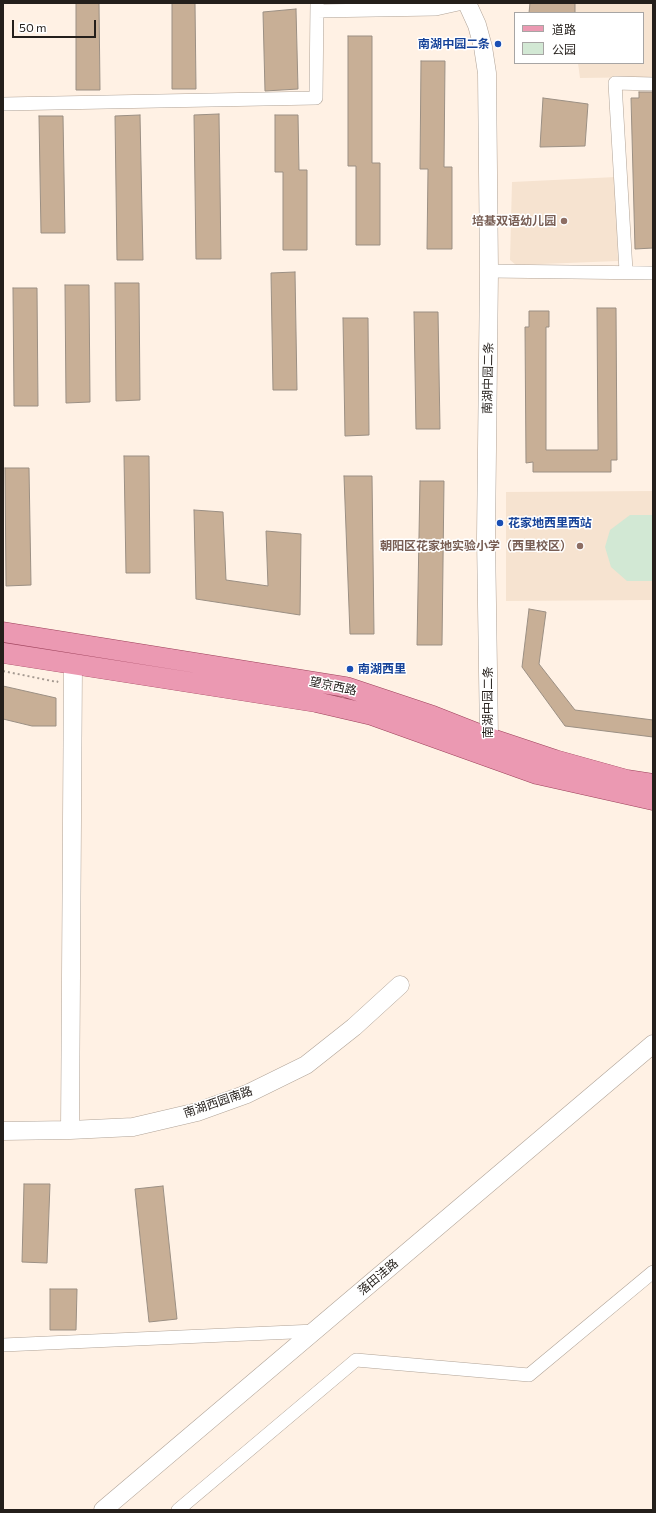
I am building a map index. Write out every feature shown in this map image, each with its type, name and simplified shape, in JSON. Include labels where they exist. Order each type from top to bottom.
[{"type":"main road","name":"望京西路","points":[[3,632],[256,671],[346,688],[434,716],[537,774],[653,800]]},
{"type":"main road","name":"望京西路","points":[[3,653],[316,702],[372,715],[487,746],[555,760],[627,780],[653,784]]},
{"type":"street","points":[[3,104],[316,98],[317,7],[436,8],[463,3]]},
{"type":"street","name":"南湖中园二条","points":[[467,3],[477,25],[483,47],[487,73],[489,271],[486,530],[487,746]]},
{"type":"street","points":[[626,271],[615,84],[653,84]]},
{"type":"street","points":[[489,271],[626,271],[653,273]]},
{"type":"street","points":[[70,1130],[73,665]]},
{"type":"street","name":"南湖西园南路","points":[[3,1131],[70,1130],[133,1126],[197,1112],[247,1094],[306,1065],[354,1027],[400,985]]},
{"type":"street","name":"落田洼路","points":[[103,1510],[653,1044]]},
{"type":"street","points":[[178,1510],[356,1360],[528,1375],[653,1272]]},
{"type":"street","points":[[3,1345],[315,1331]]},
{"type":"shaded area","points":[[570,3],[653,3],[653,77],[580,78],[578,64],[644,64],[644,12],[571,12]]},
{"type":"shaded area","name":"培基双语幼儿园","points":[[616,177],[618,261],[516,265],[510,260],[512,182]]},
{"type":"shaded area","name":"朝阳区花家地实验小学（西里校区）","points":[[653,491],[653,600],[506,601],[506,492]]},
{"type":"green space","points":[[630,515],[653,515],[653,581],[627,581],[611,567],[605,547],[610,530]]},
{"type":"building","points":[[76,3],[99,3],[100,90],[76,90]]},
{"type":"building","points":[[172,3],[195,3],[196,89],[172,89]]},
{"type":"building","points":[[530,3],[575,3],[575,12],[529,12]]},
{"type":"building","points":[[296,9],[298,89],[265,91],[263,12]]},
{"type":"building","points":[[348,36],[372,36],[372,163],[380,163],[380,245],[356,245],[356,166],[348,166]]},
{"type":"building","points":[[421,61],[445,61],[444,167],[452,167],[452,249],[427,249],[428,169],[420,169]]},
{"type":"building","points":[[639,92],[653,92],[653,248],[635,249],[631,98],[639,98]]},
{"type":"building","points":[[543,98],[588,104],[585,146],[540,147]]},
{"type":"building","points":[[219,114],[221,259],[196,259],[194,115]]},
{"type":"building","points":[[140,115],[143,260],[117,260],[115,116]]},
{"type":"building","points":[[275,115],[298,115],[299,170],[307,170],[307,250],[283,250],[283,172],[275,172]]},
{"type":"building","points":[[39,116],[63,116],[65,233],[41,233]]},
{"type":"building","points":[[295,272],[297,390],[273,390],[271,273]]},
{"type":"building","points":[[115,283],[139,283],[140,400],[116,401]]},
{"type":"building","points":[[65,285],[89,285],[90,402],[66,403]]},
{"type":"building","points":[[13,288],[37,288],[38,406],[14,406]]},
{"type":"building","points":[[597,308],[616,308],[617,460],[611,460],[611,472],[533,472],[533,462],[526,463],[525,327],[529,327],[529,311],[549,311],[549,327],[546,327],[546,450],[598,450]]},
{"type":"building","points":[[414,312],[438,312],[440,429],[416,429]]},
{"type":"building","points":[[343,318],[368,318],[369,435],[345,436]]},
{"type":"building","points":[[124,456],[149,456],[150,573],[126,573]]},
{"type":"building","points":[[5,468],[29,468],[31,585],[6,586]]},
{"type":"building","points":[[344,476],[372,476],[374,634],[350,634]]},
{"type":"building","points":[[420,481],[444,481],[442,645],[417,645]]},
{"type":"building","points":[[194,510],[223,512],[226,580],[268,586],[266,531],[301,534],[300,615],[196,599]]},
{"type":"building","points":[[529,609],[546,612],[539,664],[575,710],[653,720],[653,737],[565,726],[522,667]]},
{"type":"building","points":[[3,686],[56,698],[56,726],[32,726],[3,719]]},
{"type":"building","points":[[24,1184],[50,1184],[47,1263],[22,1262]]},
{"type":"building","points":[[163,1186],[177,1319],[149,1322],[135,1189]]},
{"type":"building","points":[[50,1289],[77,1289],[76,1330],[50,1330]]},
{"type":"place","name":"南湖中园二条","points":[[498,44]]},
{"type":"place","name":"培基双语幼儿园","points":[[564,221]]},
{"type":"place","name":"花家地西里西站","points":[[500,523]]},
{"type":"place","name":"朝阳区花家地实验小学（西里校区）","points":[[580,546]]},
{"type":"place","name":"南湖西里","points":[[350,669]]}]
